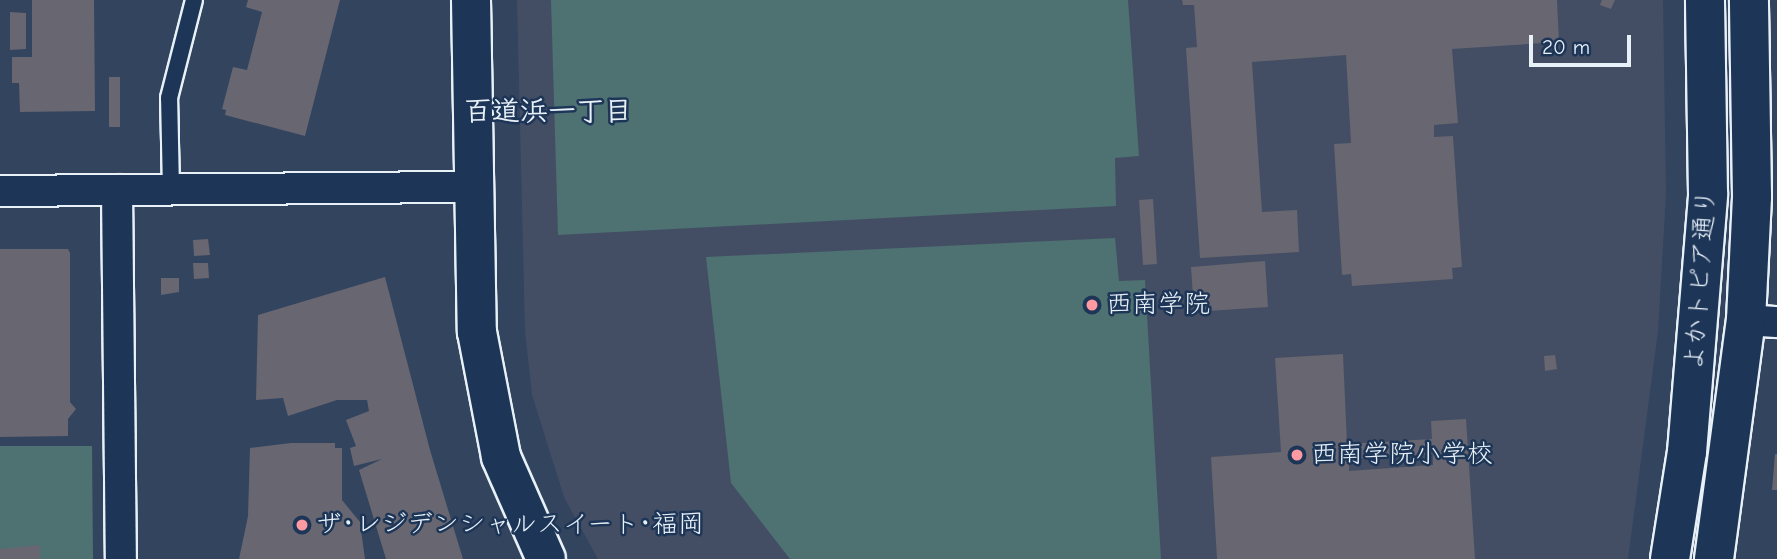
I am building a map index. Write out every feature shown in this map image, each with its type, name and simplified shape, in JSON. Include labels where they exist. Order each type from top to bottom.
[{"type":"street","points":[[471,0],[477,332],[488,405],[500,457],[546,559]]},
{"type":"street","name":"よかトピア通り","points":[[1670,559],[1687,452],[1708,194],[1705,0]]},
{"type":"street","name":"よかトピア通り","points":[[1714,559],[1761,321],[1752,196],[1749,0]]},
{"type":"street","points":[[0,191],[476,187]]},
{"type":"street","points":[[117,190],[121,559]]},
{"type":"lane","points":[[171,190],[169,98],[194,0]]},
{"type":"shaded area","name":"西南学院","points":[[517,0],[1663,0],[1666,194],[1658,331],[1628,559],[598,559],[564,497],[532,395],[525,331]]},
{"type":"green space","points":[[551,0],[1128,0],[1139,156],[1115,158],[1116,206],[558,235]]},
{"type":"green space","points":[[1115,238],[1119,281],[1145,280],[1161,559],[790,559],[731,483],[706,257]]},
{"type":"green space","points":[[0,446],[92,446],[93,559],[0,559]]},
{"type":"building","points":[[32,0],[94,0],[95,111],[20,112],[19,83],[12,83],[12,57],[32,57]]},
{"type":"building","points":[[248,0],[340,0],[305,136],[225,115],[226,110],[222,109],[233,67],[247,70],[262,12],[246,7]]},
{"type":"building","points":[[1182,0],[1557,0],[1559,42],[1452,49],[1458,123],[1434,125],[1434,137],[1453,136],[1462,267],[1452,268],[1453,279],[1352,286],[1351,274],[1342,275],[1334,144],[1351,143],[1346,55],[1252,62],[1262,212],[1297,210],[1299,252],[1200,258],[1186,48],[1197,47],[1194,5],[1183,5]]},
{"type":"building","points":[[1602,0],[1615,0],[1611,9],[1600,5]]},
{"type":"building","points":[[10,12],[26,13],[26,49],[10,50]]},
{"type":"building","points":[[109,77],[120,77],[120,127],[109,127]]},
{"type":"building","points":[[1153,199],[1157,264],[1143,265],[1139,200]]},
{"type":"building","points":[[208,239],[210,255],[194,256],[193,240]]},
{"type":"building","points":[[0,249],[68,249],[70,253],[70,402],[76,409],[68,419],[68,436],[0,437]]},
{"type":"building","points":[[1265,261],[1268,307],[1194,312],[1191,267]]},
{"type":"building","points":[[193,263],[208,263],[209,278],[194,279]]},
{"type":"building","points":[[385,277],[430,450],[463,559],[386,559],[359,470],[382,459],[354,466],[350,448],[356,446],[346,420],[369,411],[367,400],[337,400],[288,416],[283,398],[256,400],[258,315]]},
{"type":"building","points":[[161,278],[179,278],[179,292],[161,295]]},
{"type":"building","name":"西南学院小学校","points":[[1343,354],[1347,444],[1432,439],[1431,421],[1466,419],[1475,559],[1217,559],[1211,457],[1281,452],[1275,358]],"holes":[[[1433,454],[1433,465],[1349,471],[1349,459]]]},
{"type":"building","points":[[1555,355],[1557,369],[1545,371],[1544,356]]},
{"type":"building","name":"ザ･レジデンシャルスイート･福岡","points":[[291,443],[335,443],[335,448],[342,448],[342,500],[360,522],[365,559],[239,559],[248,516],[250,448]]},
{"type":"building","points":[[1775,454],[1777,490],[1772,490]]},
{"type":"building","points":[[40,545],[40,559],[0,559],[0,549]]},
{"type":"place","name":"西南学院","points":[[1092,305]]},
{"type":"place","name":"西南学院小学校","points":[[1297,455]]},
{"type":"place","name":"ザ･レジデンシャルスイート･福岡","points":[[302,525]]},
{"type":"district","name":"百道浜一丁目","points":[[548,111]]}]
